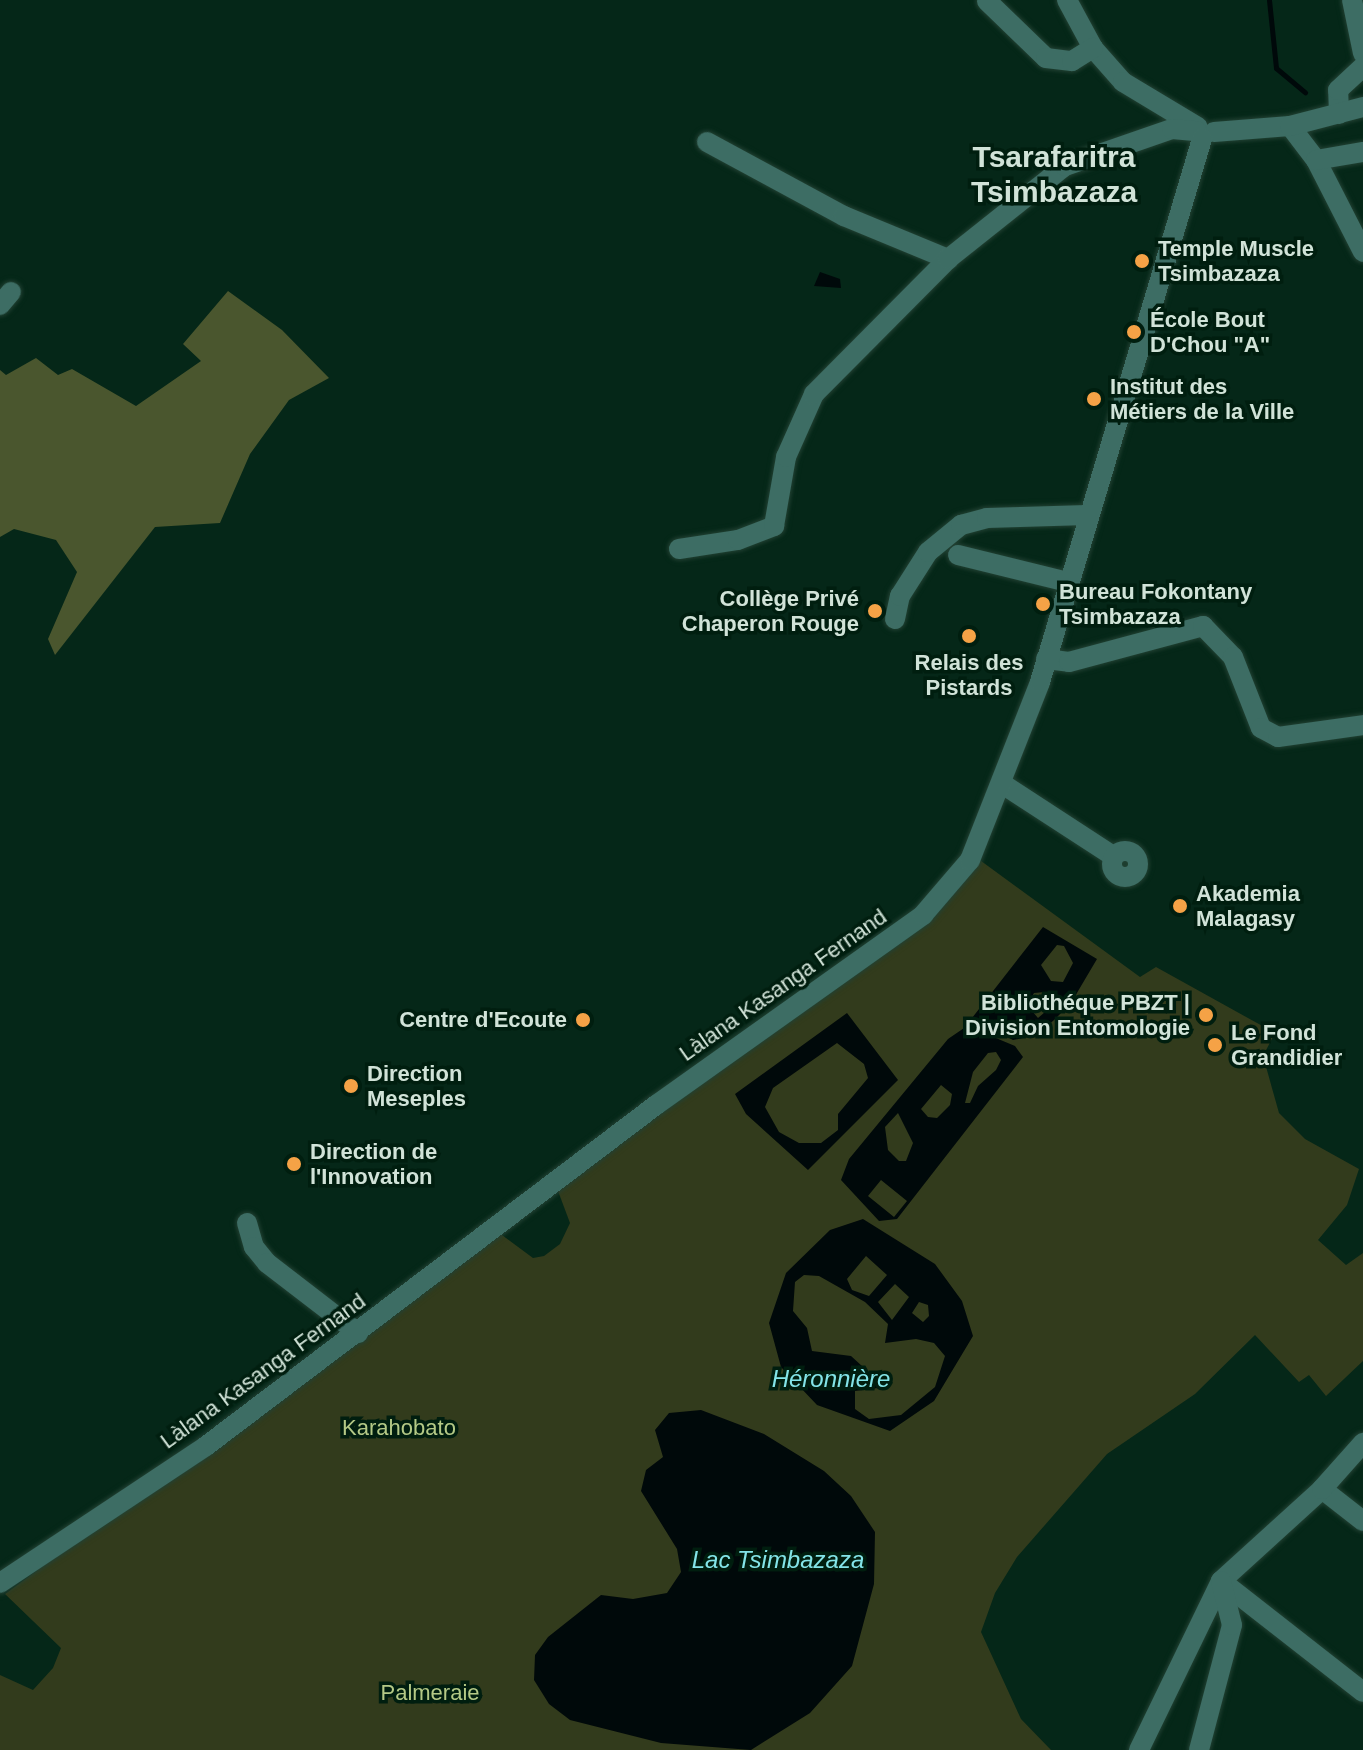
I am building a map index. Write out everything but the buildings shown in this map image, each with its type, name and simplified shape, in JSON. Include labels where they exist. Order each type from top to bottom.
[{"type":"street","points":[[1067,0],[1093,48],[1123,82],[1203,132]]},
{"type":"street","points":[[1352,0],[1363,53]]},
{"type":"street","points":[[987,1],[1046,58],[1072,61],[1093,48]]},
{"type":"street","points":[[1339,114],[1338,90],[1363,67]]},
{"type":"street","points":[[679,549],[738,540],[774,526],[786,457],[814,394],[948,259],[1065,166],[1172,129],[1203,132],[1290,126],[1363,107]]},
{"type":"street","points":[[1290,126],[1316,160],[1363,252]]},
{"type":"street","name":"Làlana Kasanga Fernand","points":[[0,1583],[206,1446],[656,1105],[923,915],[975,851],[1004,785],[1046,659],[1203,132]]},
{"type":"street","points":[[707,142],[855,222],[948,259]]},
{"type":"street","points":[[1316,160],[1363,152]]},
{"type":"street","points":[[895,619],[900,596],[928,552],[961,525],[987,518],[1087,515]]},
{"type":"street","points":[[958,555],[1068,582]]},
{"type":"street","points":[[1046,659],[1069,662],[1203,626],[1233,657],[1261,728],[1278,737],[1363,725]]},
{"type":"street","points":[[1004,785],[1113,856]]},
{"type":"street","points":[[247,1223],[254,1247],[267,1263],[358,1333]]},
{"type":"street","points":[[1139,1750],[1221,1581],[1322,1489],[1363,1443]]},
{"type":"street","points":[[1322,1489],[1363,1521]]},
{"type":"street","points":[[1221,1581],[1363,1692]]},
{"type":"street","points":[[1199,1750],[1232,1625],[1221,1581]]},
{"type":"green space","points":[[228,291],[282,330],[329,378],[289,400],[250,454],[220,523],[155,527],[55,655],[48,639],[77,572],[56,540],[14,529],[0,537],[0,370],[6,375],[36,358],[58,375],[72,369],[136,406],[201,361],[183,344]]},
{"type":"green space","points":[[977,858],[1140,977],[1156,967],[1275,1033],[1263,1056],[1279,1113],[1305,1139],[1359,1169],[1347,1205],[1318,1240],[1346,1265],[1363,1253],[1363,1361],[1326,1396],[1309,1375],[1299,1382],[1255,1335],[1195,1394],[1107,1454],[1017,1557],[995,1593],[981,1632],[1021,1719],[1051,1750],[0,1750],[0,1675],[33,1690],[53,1668],[61,1648],[5,1594],[498,1232],[533,1258],[544,1256],[560,1244],[570,1223],[558,1191],[709,1075],[855,973]]},
{"type":"water","points":[[820,272],[840,279],[841,288],[814,286]]},
{"type":"water","points":[[1043,927],[1097,959],[1071,1003],[1037,1035],[1013,1040],[972,1018]],"holes":[[[1057,945],[1064,946],[1073,963],[1063,982],[1051,981],[1041,965]],[[1045,992],[1052,1006],[1038,1018],[1027,1005],[1034,993]]]},
{"type":"water","points":[[847,1013],[898,1080],[808,1170],[746,1114],[735,1094]],"holes":[[[837,1043],[864,1064],[868,1078],[838,1114],[838,1130],[821,1143],[799,1143],[779,1132],[765,1107],[773,1088]]]},
{"type":"water","points":[[967,1026],[1015,1046],[1023,1057],[897,1219],[879,1221],[841,1180],[849,1159],[948,1039]],"holes":[[[996,1052],[1001,1060],[996,1070],[978,1086],[970,1103],[965,1103],[973,1072],[988,1053]],[[941,1085],[952,1094],[950,1105],[937,1118],[928,1117],[921,1109]],[[898,1113],[913,1143],[906,1161],[899,1161],[888,1150],[885,1127]],[[881,1180],[907,1201],[894,1217],[868,1196]]]},
{"type":"water","name":"Héronnière","points":[[863,1219],[935,1264],[962,1301],[973,1336],[934,1401],[890,1431],[817,1405],[781,1367],[769,1323],[786,1273],[830,1230]],"holes":[[[866,1256],[887,1275],[869,1296],[852,1290],[847,1279]],[[804,1275],[819,1276],[865,1302],[888,1324],[885,1343],[916,1339],[934,1343],[945,1356],[935,1387],[901,1415],[869,1419],[855,1409],[855,1391],[885,1387],[851,1356],[812,1351],[807,1328],[793,1311],[795,1282]],[[895,1284],[909,1297],[892,1320],[878,1302]],[[919,1302],[928,1305],[929,1316],[923,1322],[912,1313]]]},
{"type":"water","name":"Lac Tsimbazaza","points":[[701,1410],[764,1434],[824,1471],[851,1496],[875,1532],[874,1584],[852,1666],[810,1713],[751,1750],[661,1743],[570,1720],[549,1704],[534,1680],[535,1655],[548,1637],[601,1595],[633,1599],[667,1593],[681,1572],[677,1549],[641,1491],[646,1470],[663,1457],[655,1430],[669,1413]]},
{"type":"waterway","points":[[1269,0],[1276,68],[1305,92]]},
{"type":"place","name":"Temple Muscle Tsimbazaza","points":[[1142,261]]},
{"type":"place","name":"École Bout D'Chou \"A\"","points":[[1134,332]]},
{"type":"place","name":"Institut des Métiers de la Ville","points":[[1094,399]]},
{"type":"place","name":"Bureau Fokontany Tsimbazaza","points":[[1043,604]]},
{"type":"place","name":"Collège Privé Chaperon Rouge","points":[[875,611]]},
{"type":"place","name":"Relais des Pistards","points":[[969,636]]},
{"type":"place","name":"Akademia Malagasy","points":[[1180,906]]},
{"type":"place","name":"Bibliothéque PBZT | Division Entomologie","points":[[1206,1015]]},
{"type":"place","name":"Centre d'Ecoute","points":[[583,1020]]},
{"type":"place","name":"Le Fond Grandidier","points":[[1215,1045]]},
{"type":"place","name":"Direction Meseples","points":[[351,1086]]},
{"type":"place","name":"Direction de l'Innovation","points":[[294,1164]]},
{"type":"district","name":"Tsarafaritra Tsimbazaza","points":[[1054,174]]},
{"type":"park label","name":"Karahobato","points":[[399,1428]]},
{"type":"park label","name":"Palmeraie","points":[[430,1693]]}]
